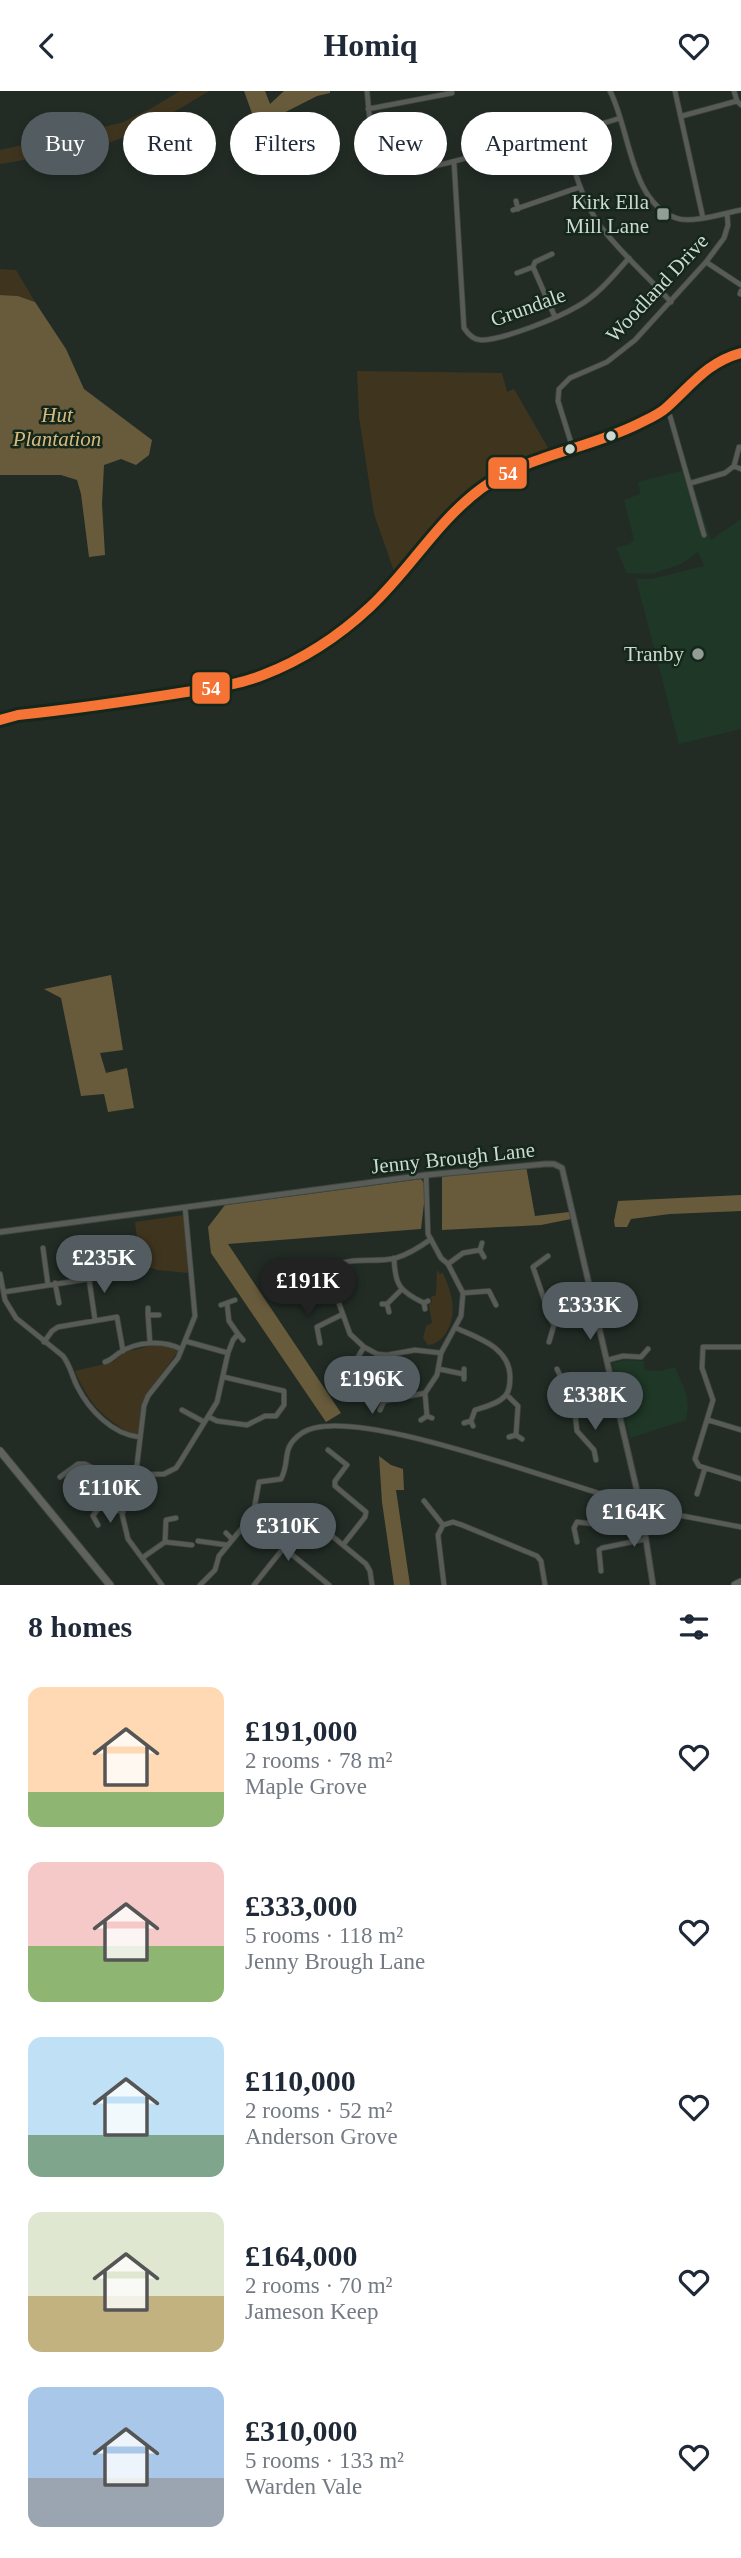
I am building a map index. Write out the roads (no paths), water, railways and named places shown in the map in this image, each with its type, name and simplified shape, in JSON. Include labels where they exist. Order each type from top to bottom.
[{"type":"highway","points":[[0,1451],[110,1585]]},
{"type":"main road","points":[[0,720],[18,715],[227,685],[279,668],[332,638],[368,609],[391,587],[453,514],[483,488],[544,458],[573,450],[629,428],[664,409],[704,370],[725,357],[741,352]]},
{"type":"main road","points":[[735,1585],[741,1582]]},
{"type":"street","points":[[367,91],[373,156],[376,164],[384,170],[392,172],[461,160]]},
{"type":"street","points":[[610,91],[642,187],[656,206],[678,219],[703,218],[741,210]]},
{"type":"street","points":[[675,91],[703,218]]},
{"type":"street","points":[[682,116],[739,104],[734,91]]},
{"type":"street","points":[[368,109],[452,93]]},
{"type":"street","points":[[612,121],[620,118]]},
{"type":"street","name":"Grundale","points":[[454,162],[464,328],[470,336],[479,340],[527,328],[579,306],[604,285],[629,258]]},
{"type":"street","points":[[576,175],[601,226],[671,302]]},
{"type":"street","points":[[516,201],[516,210],[580,187]]},
{"type":"street","name":"Woodland Drive","points":[[573,450],[558,401],[559,389],[570,378],[607,362],[622,351],[671,302],[724,238],[729,225],[727,212]]},
{"type":"street","points":[[552,254],[534,262],[533,267],[555,317]]},
{"type":"street","points":[[706,262],[741,285]]},
{"type":"street","points":[[517,273],[533,267]]},
{"type":"street","points":[[664,409],[670,416],[704,535]]},
{"type":"street","points":[[691,483],[726,473],[734,466],[739,447]]},
{"type":"street","points":[[734,466],[741,469]]},
{"type":"street","name":"Jenny Brough Lane","points":[[0,1231],[426,1175],[545,1164],[562,1168],[640,1506],[653,1585]]},
{"type":"street","points":[[421,1420],[430,1417],[425,1393],[439,1369],[441,1353],[461,1316],[463,1293],[448,1264],[441,1258],[426,1224],[426,1175]]},
{"type":"street","points":[[162,1585],[128,1539],[123,1512],[135,1475],[144,1406],[148,1396],[178,1358],[195,1316],[185,1207]]},
{"type":"street","points":[[323,1279],[336,1264],[394,1258],[407,1254],[431,1239]]},
{"type":"street","points":[[482,1243],[480,1250],[484,1257]]},
{"type":"street","points":[[72,1246],[79,1280]]},
{"type":"street","points":[[43,1248],[48,1285]]},
{"type":"street","points":[[448,1264],[463,1253],[480,1250]]},
{"type":"street","points":[[548,1256],[534,1261],[533,1267],[547,1314],[554,1325],[550,1342]]},
{"type":"street","points":[[394,1258],[396,1279],[401,1290],[426,1304]]},
{"type":"street","points":[[108,1262],[111,1272],[118,1276]]},
{"type":"street","points":[[281,1272],[297,1265],[323,1279],[337,1299],[350,1333],[364,1347],[377,1354],[415,1350],[441,1353]]},
{"type":"street","points":[[273,1267],[281,1272],[285,1282]]},
{"type":"street","points":[[4,1292],[107,1276],[111,1272]]},
{"type":"street","points":[[0,1274],[5,1300],[16,1318],[63,1356],[85,1400],[102,1419],[126,1436],[139,1437]]},
{"type":"street","points":[[89,1279],[95,1320]]},
{"type":"street","points":[[55,1283],[59,1303]]},
{"type":"street","points":[[463,1293],[490,1289],[496,1305]]},
{"type":"street","points":[[389,1312],[384,1304],[401,1290]]},
{"type":"street","points":[[545,1302],[594,1299]]},
{"type":"street","points":[[221,1305],[234,1300]]},
{"type":"street","points":[[227,1303],[229,1321],[243,1340]]},
{"type":"street","points":[[148,1308],[150,1343]]},
{"type":"street","points":[[148,1315],[159,1315]]},
{"type":"street","points":[[320,1343],[314,1326],[341,1315]]},
{"type":"street","points":[[44,1342],[58,1327],[117,1317],[123,1351]]},
{"type":"street","points":[[456,1328],[486,1342],[501,1353],[510,1366],[507,1395],[475,1411],[472,1424],[464,1423]]},
{"type":"street","points":[[546,1332],[552,1335]]},
{"type":"street","points":[[135,1475],[157,1476],[176,1468],[217,1402],[229,1353],[238,1334]]},
{"type":"street","points":[[185,1341],[229,1353]]},
{"type":"street","points":[[105,1362],[123,1351],[150,1343],[173,1345],[181,1349]]},
{"type":"street","points":[[741,1347],[703,1346],[702,1369],[713,1400],[695,1459],[699,1467],[741,1479]]},
{"type":"street","points":[[332,1391],[338,1380],[345,1379],[364,1347]]},
{"type":"street","points":[[608,1360],[623,1356],[641,1357],[648,1349]]},
{"type":"street","points":[[439,1369],[464,1374]]},
{"type":"street","points":[[557,1370],[558,1378],[567,1386],[574,1405],[577,1431],[596,1460]]},
{"type":"street","points":[[209,1417],[217,1421],[247,1425],[265,1416],[276,1416],[282,1411],[284,1391],[224,1377]]},
{"type":"street","points":[[384,1401],[425,1393]]},
{"type":"street","points":[[507,1395],[518,1406],[516,1435]]},
{"type":"street","points":[[380,1396],[384,1401]]},
{"type":"street","points":[[380,1410],[384,1401]]},
{"type":"street","points":[[574,1405],[586,1402],[604,1405],[617,1402]]},
{"type":"street","points":[[182,1410],[204,1422]]},
{"type":"street","points":[[708,1420],[741,1430]]},
{"type":"street","points":[[200,1585],[215,1570],[219,1556],[253,1515],[259,1482],[281,1479],[289,1444],[304,1431],[316,1427],[353,1426],[446,1446],[640,1506],[741,1527]]},
{"type":"street","points":[[509,1437],[516,1435],[522,1439]]},
{"type":"street","points":[[328,1450],[347,1465],[334,1485],[366,1512],[365,1517],[342,1545]]},
{"type":"street","points":[[60,1477],[78,1464],[85,1464],[130,1487]]},
{"type":"street","points":[[697,1494],[705,1468]]},
{"type":"street","points":[[425,1501],[443,1525]]},
{"type":"street","points":[[98,1525],[93,1516],[99,1507],[123,1512]]},
{"type":"street","points":[[165,1542],[166,1520],[176,1518]]},
{"type":"street","points":[[254,1585],[305,1521],[309,1520],[366,1564],[372,1585]]},
{"type":"street","points":[[444,1585],[438,1535],[443,1525],[453,1522],[537,1556],[541,1561],[545,1585]]},
{"type":"street","points":[[576,1542],[574,1528],[577,1522],[645,1530]]},
{"type":"street","points":[[226,1533],[232,1539]]},
{"type":"street","points":[[601,1571],[599,1551],[602,1548],[646,1539]]},
{"type":"street","points":[[198,1541],[228,1545]]},
{"type":"street","points":[[142,1558],[165,1542],[192,1545]]},
{"type":"street","points":[[284,1548],[329,1585]]},
{"type":"place","name":"Kirk Ella Mill Lane","points":[[663,214]]},
{"type":"place","name":"Tranby","points":[[698,654]]},
{"type":"park label","name":"Hut Plantation","points":[[57,427]]}]
